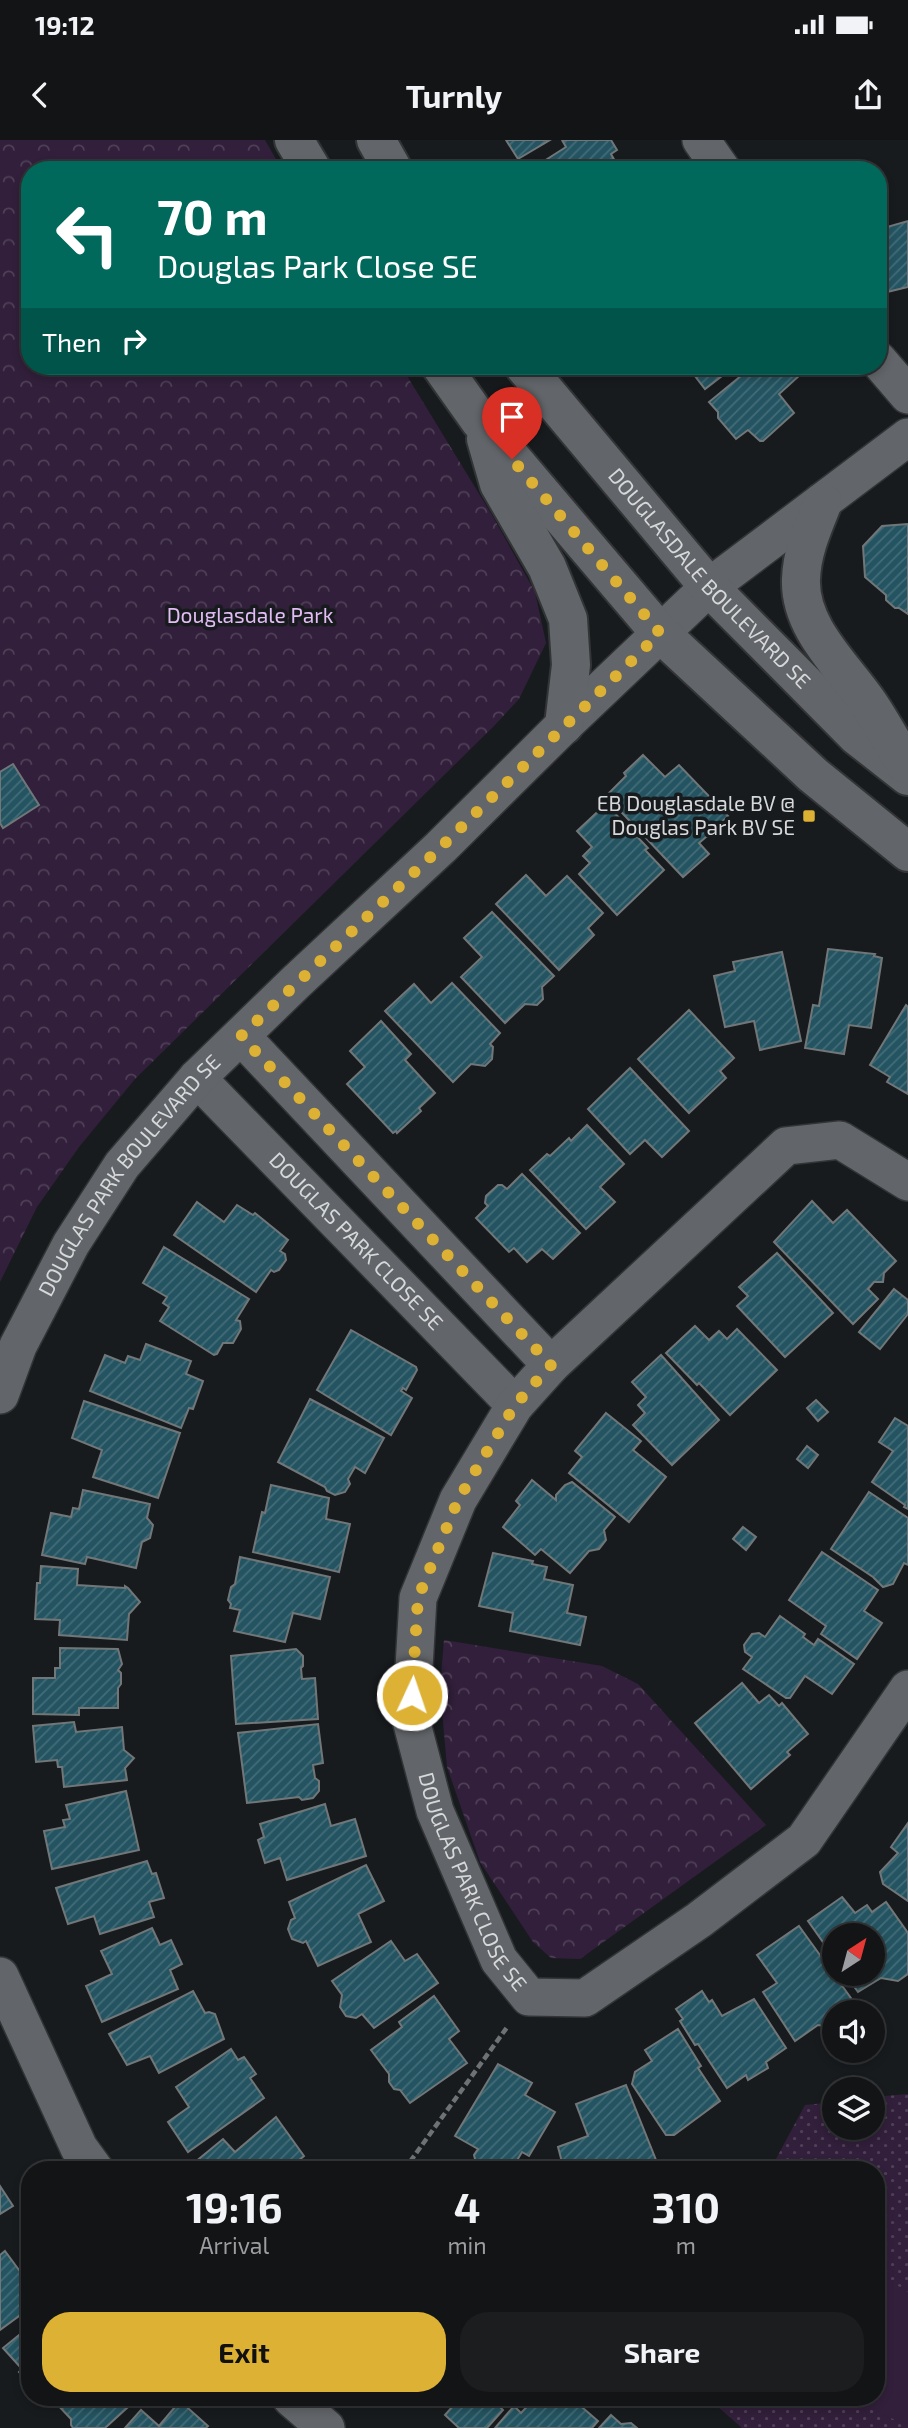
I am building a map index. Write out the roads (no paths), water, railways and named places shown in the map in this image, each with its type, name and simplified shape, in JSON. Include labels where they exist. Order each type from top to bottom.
[{"type":"street","points":[[294,140],[307,161]]},
{"type":"street","points":[[376,140],[388,161]]},
{"type":"street","points":[[702,140],[716,161]]},
{"type":"street","points":[[887,370],[908,395]]},
{"type":"street","points":[[447,375],[480,421],[660,633],[813,775],[908,852]]},
{"type":"street","name":"DOUGLASDALE BOULEVARD SE","points":[[531,375],[709,587],[856,736],[908,776]]},
{"type":"street","points":[[480,421],[499,484],[547,567],[568,619],[571,665],[564,725]]},
{"type":"street","name":"DOUGLAS PARK BOULEVARD SE","points":[[0,1395],[18,1346],[71,1244],[122,1165],[197,1078],[441,847],[709,587],[908,437]]},
{"type":"street","points":[[823,502],[803,551],[803,600],[811,625],[870,705],[908,769]]},
{"type":"street","points":[[241,1036],[551,1365]]},
{"type":"street","name":"DOUGLAS PARK CLOSE SE","points":[[197,1078],[515,1405]]},
{"type":"street","name":"DOUGLAS PARK CLOSE SE","points":[[908,1182],[840,1140],[786,1146],[551,1365],[515,1405],[458,1500],[418,1598],[411,1720],[435,1811],[499,1960],[529,1997],[585,1998],[699,1920],[804,1840],[908,1689]]},
{"type":"street","points":[[0,1976],[79,2148],[88,2161]]},
{"type":"street","points":[[300,2406],[326,2428]]},
{"type":"place","name":"EB Douglasdale BV @ Douglas Park BV SE","points":[[809,816]]},
{"type":"park label","name":"Douglasdale Park","points":[[250,616]]}]
